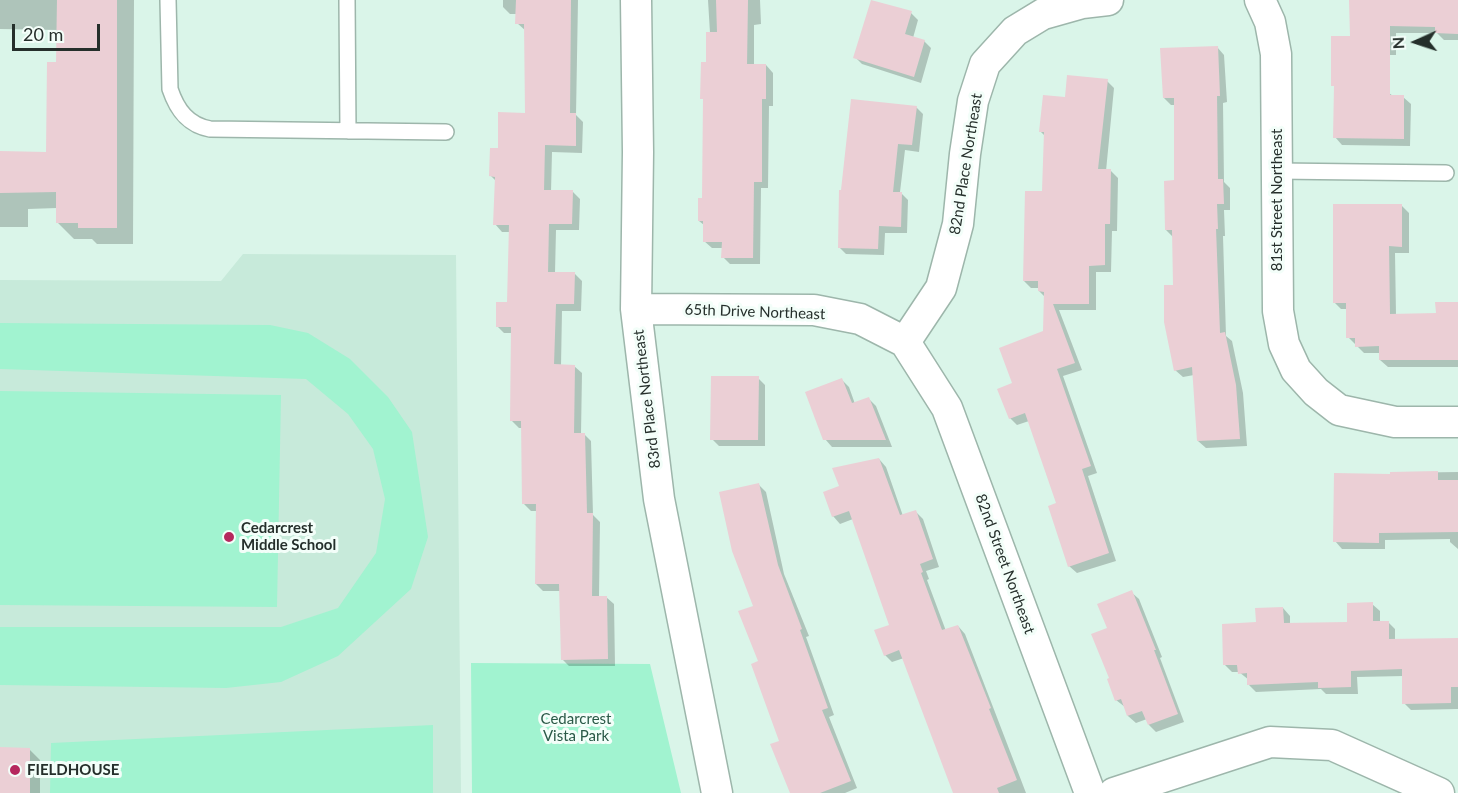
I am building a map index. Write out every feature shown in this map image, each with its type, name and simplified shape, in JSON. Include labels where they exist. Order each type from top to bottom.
[{"type":"street","name":"83rd Place Northeast","points":[[636,0],[638,152],[636,309],[659,499],[717,793]]},
{"type":"street","name":"82nd Place Northeast","points":[[905,342],[942,288],[958,224],[973,101],[985,64],[1016,31],[1044,14],[1082,3],[1108,0]]},
{"type":"street","name":"81st Street Northeast","points":[[1260,0],[1270,21],[1276,54],[1278,311],[1284,344],[1296,370],[1316,392],[1339,410],[1395,422],[1458,422]]},
{"type":"street","name":"65th Drive Northeast","points":[[636,309],[814,310],[860,319],[905,342]]},
{"type":"street","name":"82nd Street Northeast","points":[[905,342],[947,408],[1090,793]]},
{"type":"street","points":[[1114,793],[1270,742],[1332,745],[1439,793]]},
{"type":"lane","points":[[168,0],[170,89],[175,102],[190,122],[199,127],[446,132]]},
{"type":"lane","points":[[347,0],[348,131]]},
{"type":"lane","points":[[1276,171],[1446,173]]},
{"type":"shaded area","name":"Cedarcrest Middle School","points":[[243,254],[456,255],[461,793],[0,793],[0,280],[221,281]]},
{"type":"green space","points":[[0,323],[270,325],[308,333],[350,359],[388,397],[412,432],[428,537],[411,589],[338,656],[281,682],[226,688],[0,685],[0,627],[281,627],[338,608],[376,553],[385,499],[373,449],[348,414],[306,379],[0,369]]},
{"type":"green space","points":[[0,391],[281,395],[277,607],[0,605]]},
{"type":"green space","name":"Cedarcrest Vista Park","points":[[471,663],[650,664],[681,793],[472,793]]},
{"type":"green space","points":[[433,725],[433,793],[50,793],[51,743]]},
{"type":"building","points":[[57,0],[117,0],[117,228],[78,228],[78,223],[56,223],[56,192],[0,193],[0,151],[46,152],[47,62],[56,62]]},
{"type":"building","points":[[516,0],[571,0],[570,113],[576,113],[576,146],[545,145],[544,190],[573,190],[572,224],[549,224],[548,272],[575,272],[574,304],[556,304],[554,364],[575,365],[574,433],[585,433],[587,513],[593,513],[592,596],[607,596],[608,659],[561,660],[559,584],[535,584],[536,504],[522,504],[521,421],[510,421],[511,327],[496,327],[496,302],[507,302],[509,225],[493,225],[495,177],[489,176],[490,148],[498,148],[498,112],[525,113],[524,24],[515,24]]},
{"type":"building","points":[[716,0],[748,0],[747,64],[766,64],[766,99],[762,99],[762,182],[754,182],[753,258],[721,258],[722,242],[703,242],[703,221],[698,221],[698,198],[702,198],[701,62],[706,62],[706,32],[717,32]]},
{"type":"building","points":[[871,0],[912,11],[905,34],[925,40],[914,77],[853,58]]},
{"type":"building","points":[[1349,0],[1458,0],[1458,34],[1435,33],[1435,27],[1390,26],[1390,95],[1404,95],[1404,139],[1333,138],[1334,86],[1331,86],[1331,36],[1350,36]]},
{"type":"building","points":[[1218,46],[1220,96],[1217,96],[1218,179],[1223,179],[1224,204],[1217,204],[1218,229],[1216,229],[1220,333],[1225,332],[1236,385],[1240,439],[1197,441],[1192,367],[1174,371],[1164,322],[1164,285],[1173,285],[1172,230],[1165,230],[1164,181],[1174,180],[1174,98],[1163,98],[1160,48]]},
{"type":"building","points":[[1067,75],[1108,79],[1098,169],[1111,169],[1110,224],[1105,224],[1105,265],[1089,266],[1089,304],[1053,304],[1075,363],[1057,369],[1091,466],[1082,469],[1109,553],[1068,567],[1048,506],[1056,503],[1025,413],[1009,419],[997,389],[1012,383],[999,348],[1043,331],[1044,292],[1038,291],[1038,281],[1023,281],[1025,191],[1042,191],[1044,132],[1039,132],[1043,95],[1065,97]]},
{"type":"building","points":[[851,99],[917,106],[912,145],[898,144],[893,192],[902,192],[901,227],[879,226],[878,249],[838,248],[839,190],[841,190]]},
{"type":"building","points":[[1333,204],[1402,204],[1402,247],[1389,246],[1390,314],[1436,313],[1435,302],[1458,302],[1458,360],[1379,360],[1379,346],[1355,347],[1355,338],[1346,338],[1346,303],[1333,303]]},
{"type":"building","points":[[711,376],[759,376],[758,440],[710,440]]},
{"type":"building","points":[[842,378],[852,403],[869,397],[886,440],[823,440],[805,392]]},
{"type":"building","points":[[879,458],[900,515],[916,510],[933,559],[920,564],[923,572],[921,573],[942,630],[958,625],[1017,780],[997,788],[999,793],[953,793],[899,650],[884,656],[874,630],[889,625],[849,511],[832,517],[823,492],[839,486],[832,468]]},
{"type":"building","points":[[1438,471],[1438,480],[1458,480],[1458,532],[1379,533],[1379,543],[1333,542],[1334,473],[1390,474],[1390,472]]},
{"type":"building","points":[[759,483],[778,565],[828,708],[822,710],[851,781],[820,793],[790,793],[770,744],[779,741],[751,664],[758,661],[738,611],[753,606],[732,551],[719,492]]},
{"type":"building","points":[[1132,590],[1178,714],[1148,725],[1142,711],[1127,716],[1121,699],[1115,701],[1107,679],[1109,678],[1091,634],[1107,628],[1097,604]]},
{"type":"building","points":[[1373,602],[1373,621],[1389,621],[1389,639],[1458,638],[1458,687],[1451,687],[1451,703],[1402,704],[1402,669],[1351,671],[1351,687],[1318,688],[1318,682],[1247,685],[1247,673],[1238,674],[1237,665],[1223,665],[1222,624],[1256,622],[1255,608],[1283,607],[1284,623],[1347,622],[1347,603]]},
{"type":"building","name":"FIELDHOUSE","points":[[0,747],[30,748],[30,793],[0,793]]},
{"type":"place","name":"Cedarcrest Middle School","points":[[229,537]]},
{"type":"place","name":"FIELDHOUSE","points":[[15,770]]}]
